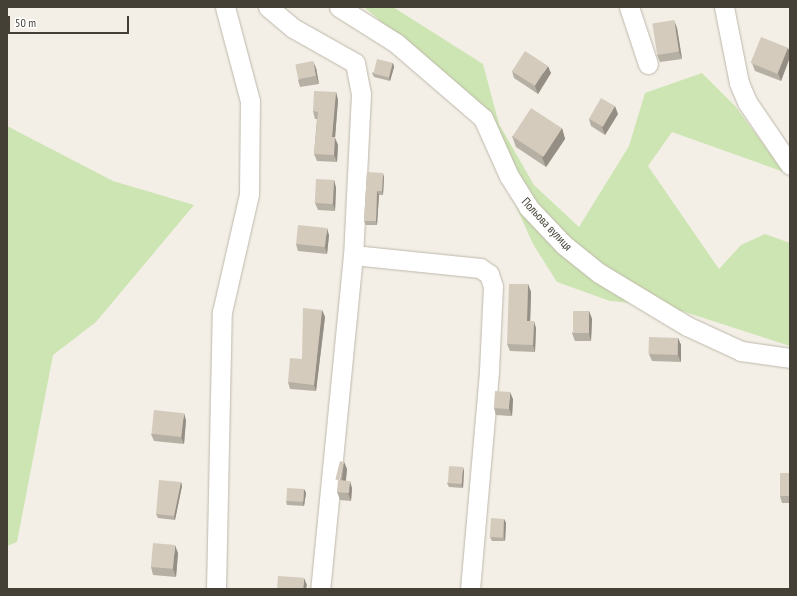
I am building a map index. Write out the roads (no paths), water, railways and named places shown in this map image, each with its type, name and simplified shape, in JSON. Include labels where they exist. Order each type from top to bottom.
[{"type":"street","points":[[216,589],[222,312],[249,194],[250,101],[224,7]]},
{"type":"street","points":[[268,7],[293,28],[355,63],[361,94],[353,255],[320,589]]},
{"type":"street","name":"Польова вулиця","points":[[339,7],[396,43],[483,118],[509,176],[528,207],[564,245],[599,273],[687,326],[741,352],[790,358]]},
{"type":"street","points":[[629,7],[648,64]]},
{"type":"street","points":[[724,7],[739,83],[747,102],[790,165]]},
{"type":"street","points":[[353,255],[480,268],[489,274],[493,286],[489,372],[470,589]]}]
